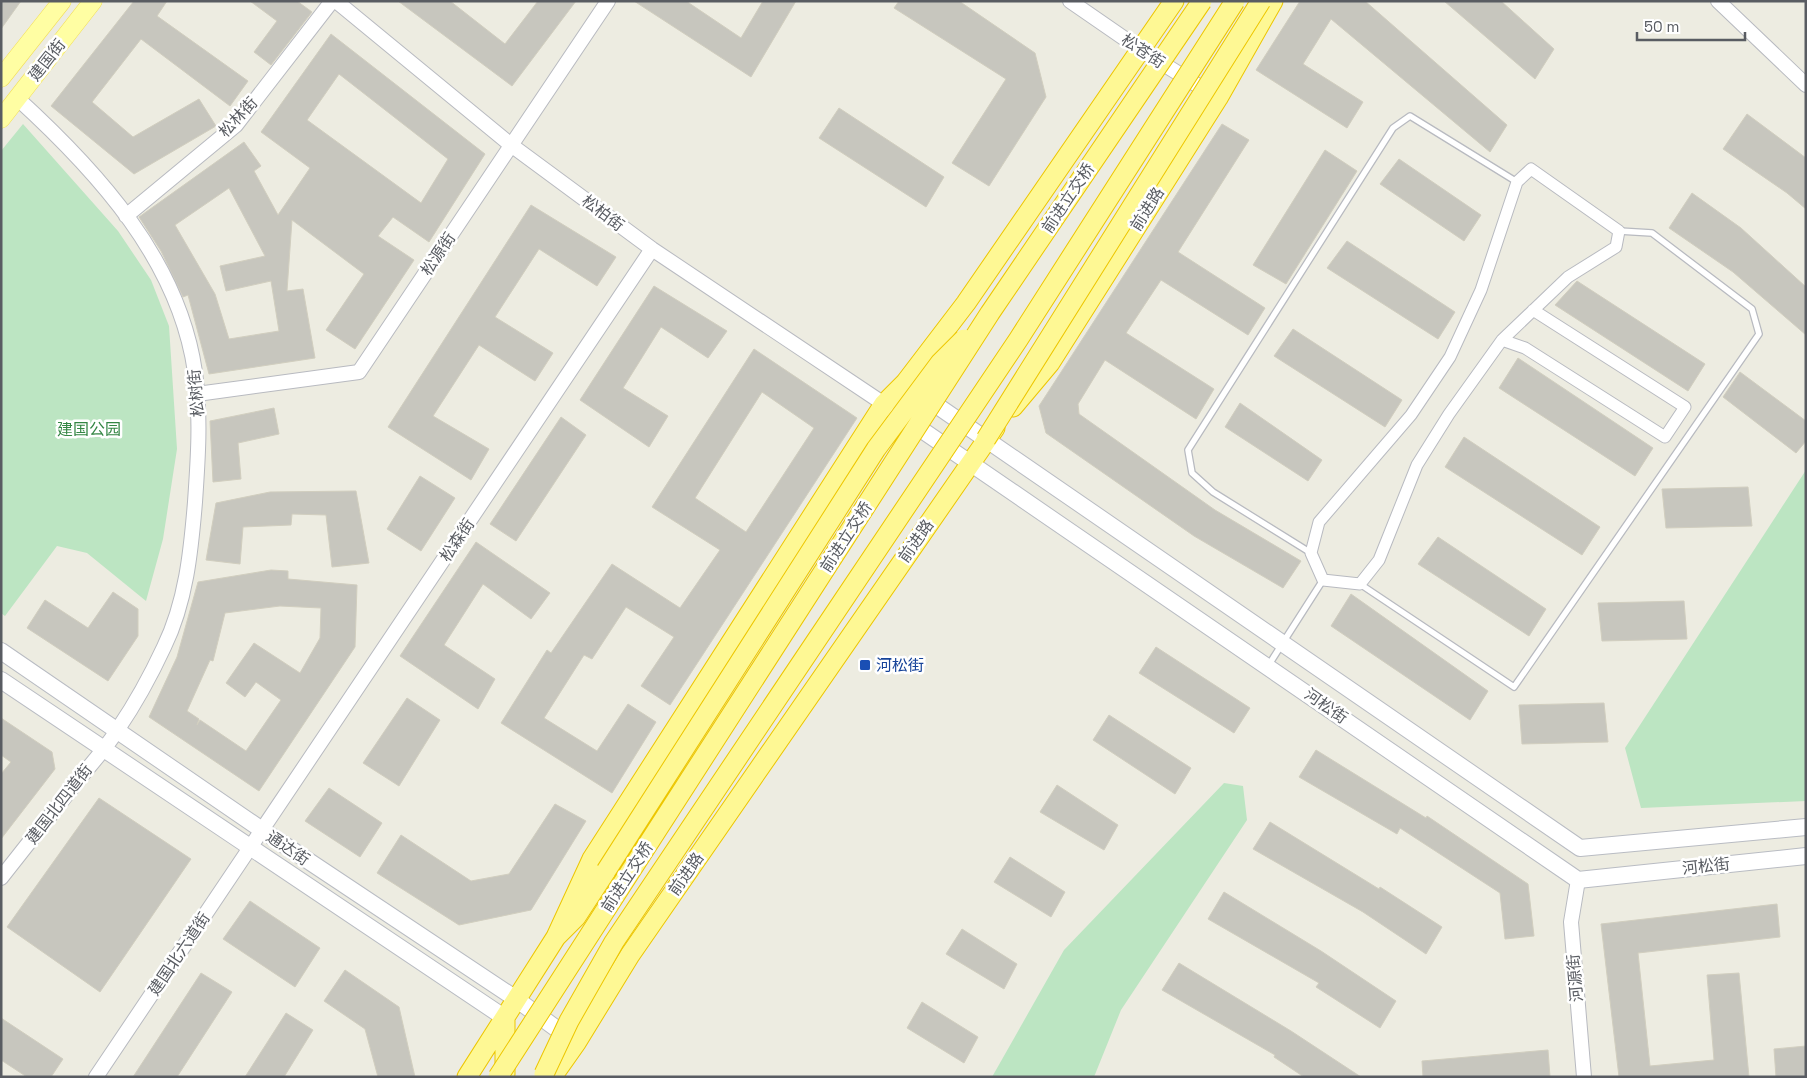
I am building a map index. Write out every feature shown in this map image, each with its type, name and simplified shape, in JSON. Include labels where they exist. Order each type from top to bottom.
[{"type":"highway","points":[[467,1077],[556,937],[592,859],[884,404],[905,383],[966,303],[1174,1]]},
{"type":"highway","name":"前进立交桥","points":[[498,1077],[990,313],[1202,1]]},
{"type":"highway","name":"前进立交桥","points":[[547,1076],[569,1020],[614,942],[1018,340],[1235,1]]},
{"type":"highway","points":[[986,439],[1261,1]]},
{"type":"highway","name":"前进路","points":[[547,1076],[576,1043],[630,955],[970,461],[986,439],[1050,363],[1218,98],[1273,1]]},
{"type":"highway","points":[[556,937],[576,917],[876,449],[940,363],[990,313]]},
{"type":"highway","points":[[505,1018],[505,1077]]},
{"type":"highway","points":[[570,1077],[576,1043]]},
{"type":"main road","name":"建国街","points":[[1,78],[62,1]]},
{"type":"main road","name":"建国街","points":[[1,119],[93,1]]},
{"type":"main road","name":"河松街","points":[[905,383],[1580,848],[1806,827]]},
{"type":"main road","name":"河松街","points":[[884,404],[970,461],[1578,880],[1806,856]]},
{"type":"main road","name":"通达街","points":[[1,651],[262,830],[516,999],[576,1043]]},
{"type":"main road","name":"通达街","points":[[1,680],[505,1018]]},
{"type":"street","name":"松林街","points":[[126,216],[236,124],[332,1]]},
{"type":"street","name":"松柏街","points":[[336,1],[511,145],[652,249],[884,404]]},
{"type":"street","name":"松源街","points":[[197,394],[359,372],[608,1]]},
{"type":"street","name":"松苍街","points":[[1070,1],[1141,50],[1218,98]]},
{"type":"street","points":[[1718,1],[1806,85]]},
{"type":"street","name":"松树街","points":[[17,98],[60,138],[126,216],[153,255],[168,282],[187,334],[197,394],[198,471],[190,561],[183,592],[165,646],[118,730]]},
{"type":"street","points":[[1531,169],[1620,231],[1616,247],[1568,277],[1502,340],[1449,414],[1417,465],[1379,560],[1360,584],[1323,580],[1311,553],[1319,522],[1411,415],[1450,357],[1481,290],[1517,182],[1531,169]]},
{"type":"street","name":"松森街","points":[[262,830],[652,249]]},
{"type":"street","points":[[1502,340],[1525,348],[1665,437],[1685,407],[1533,310]]},
{"type":"street","name":"建国北四道街","points":[[1,878],[118,730]]},
{"type":"street","name":"建国北六道街","points":[[96,1077],[262,830]]},
{"type":"street","name":"河源街","points":[[1578,880],[1571,922],[1584,1077]]},
{"type":"lane","points":[[1311,553],[1213,492],[1192,473],[1188,450],[1393,128],[1410,116],[1517,182]]},
{"type":"lane","points":[[1360,584],[1514,687],[1759,334],[1752,309],[1652,233],[1620,231]]},
{"type":"lane","points":[[1268,666],[1323,580]]},
{"type":"green space","name":"建国公园","points":[[23,124],[118,231],[151,280],[169,326],[177,449],[163,539],[146,601],[87,553],[57,546],[5,616],[1,613],[1,151]]},
{"type":"green space","points":[[1806,470],[1806,801],[1641,808],[1625,748]]},
{"type":"green space","points":[[1224,783],[1243,786],[1247,820],[1121,1010],[1094,1077],[992,1077],[1064,950]]},
{"type":"building","points":[[1,1],[21,1],[1,29]]},
{"type":"building","points":[[134,1],[167,1],[157,16],[248,81],[230,106],[141,39],[92,102],[133,137],[199,99],[216,126],[134,174],[51,106]]},
{"type":"building","points":[[250,1],[297,1],[312,12],[271,65],[254,52],[277,21]]},
{"type":"building","points":[[398,1],[450,1],[505,44],[538,1],[576,1],[512,86]]},
{"type":"building","points":[[634,1],[686,1],[741,38],[763,1],[796,1],[751,77]]},
{"type":"building","points":[[899,1],[959,1],[1035,53],[1046,97],[989,186],[952,163],[1006,79],[894,8]]},
{"type":"building","points":[[1300,1],[1365,1],[1507,125],[1490,152],[1331,19],[1303,64],[1363,102],[1347,128],[1256,70]]},
{"type":"building","points":[[1444,1],[1501,1],[1554,49],[1535,79]]},
{"type":"building","points":[[331,34],[485,154],[429,242],[393,217],[378,236],[414,260],[355,349],[326,330],[364,274],[292,220],[287,291],[303,289],[315,358],[209,374],[188,295],[183,297],[161,251],[139,217],[244,142],[261,166],[254,171],[278,215],[310,168],[261,132]],"holes":[[[339,74],[448,159],[421,203],[307,120]],[[229,188],[265,256],[220,266],[226,291],[271,281],[279,331],[229,339],[215,294],[175,225]]]},
{"type":"building","points":[[839,108],[944,177],[926,207],[819,138]]},
{"type":"building","points":[[1747,114],[1806,158],[1806,209],[1787,193],[1723,149]]},
{"type":"building","points":[[1222,124],[1249,140],[1178,252],[1265,308],[1248,335],[1161,280],[1126,333],[1214,389],[1196,419],[1105,360],[1078,404],[1079,414],[1215,510],[1301,561],[1283,588],[1194,536],[1046,433],[1039,406]]},
{"type":"building","points":[[1325,150],[1357,171],[1286,284],[1253,265]]},
{"type":"building","points":[[1399,159],[1481,215],[1464,241],[1380,184]]},
{"type":"building","points":[[1692,193],[1741,228],[1806,287],[1806,335],[1733,272],[1669,228]]},
{"type":"building","points":[[531,205],[616,257],[597,286],[539,249],[495,317],[553,353],[535,381],[479,345],[433,416],[489,449],[471,480],[388,427]]},
{"type":"building","points":[[1347,241],[1455,312],[1438,339],[1327,268]]},
{"type":"building","points":[[1577,281],[1705,364],[1688,391],[1555,305]]},
{"type":"building","points":[[654,286],[727,331],[708,358],[661,327],[623,388],[668,416],[649,447],[580,400]]},
{"type":"building","points":[[1293,329],[1402,400],[1385,427],[1274,356]]},
{"type":"building","points":[[754,349],[857,418],[670,705],[641,686],[674,637],[626,607],[592,659],[584,655],[544,718],[597,751],[628,704],[656,722],[612,793],[501,723],[547,650],[551,653],[612,564],[680,608],[720,550],[652,507]],"holes":[[[762,392],[814,428],[746,532],[695,498]]]},
{"type":"building","points":[[1518,358],[1653,448],[1635,476],[1499,388]]},
{"type":"building","points":[[1740,372],[1806,421],[1806,441],[1796,453],[1723,397]]},
{"type":"building","points":[[1240,403],[1322,460],[1308,481],[1225,427]]},
{"type":"building","points":[[274,408],[279,434],[238,443],[241,479],[213,482],[210,421]]},
{"type":"building","points":[[561,417],[586,435],[516,541],[490,524]]},
{"type":"building","points":[[1464,437],[1600,527],[1582,555],[1445,467]]},
{"type":"building","points":[[420,476],[455,498],[421,551],[387,529]]},
{"type":"building","points":[[1748,487],[1752,526],[1666,528],[1662,489]]},
{"type":"building","points":[[356,491],[369,563],[332,567],[326,515],[292,514],[291,525],[243,527],[240,564],[206,560],[216,503],[270,492]]},
{"type":"building","points":[[1438,537],[1546,609],[1529,636],[1418,564]]},
{"type":"building","points":[[476,542],[550,593],[531,619],[483,584],[444,645],[495,679],[478,709],[400,656]]},
{"type":"building","points":[[271,570],[288,571],[288,579],[357,585],[355,647],[259,791],[149,717],[177,657],[198,582]],"holes":[[[280,606],[321,608],[320,638],[300,673],[254,643],[226,683],[245,697],[256,682],[281,700],[246,751],[200,720],[197,725],[199,719],[187,711],[210,660],[213,661],[225,613]]]},
{"type":"building","points":[[113,592],[138,609],[138,636],[108,681],[27,628],[45,600],[88,628]]},
{"type":"building","points":[[1351,594],[1488,691],[1470,720],[1331,626]]},
{"type":"building","points":[[1684,601],[1687,639],[1602,641],[1598,603]]},
{"type":"building","points":[[1156,647],[1250,708],[1234,733],[1139,673]]},
{"type":"building","points":[[407,698],[440,720],[399,786],[363,763]]},
{"type":"building","points":[[1604,703],[1608,742],[1522,744],[1519,705]]},
{"type":"building","points":[[1109,715],[1191,768],[1175,794],[1093,740]]},
{"type":"building","points":[[1,718],[52,752],[55,769],[1,839],[1,774],[11,762],[1,755]]},
{"type":"building","points":[[1316,750],[1426,818],[1427,816],[1528,884],[1534,936],[1505,939],[1500,893],[1400,828],[1397,834],[1299,777]]},
{"type":"building","points":[[1057,785],[1118,825],[1104,850],[1040,812]]},
{"type":"building","points":[[329,788],[382,823],[360,857],[305,821]]},
{"type":"building","points":[[99,798],[191,859],[100,992],[7,927]]},
{"type":"building","points":[[555,804],[586,821],[531,910],[459,925],[377,873],[401,835],[471,881],[509,874]]},
{"type":"building","points":[[1270,822],[1379,889],[1380,887],[1442,927],[1426,954],[1363,912],[1253,849]]},
{"type":"building","points":[[1010,857],[1065,892],[1051,917],[994,882]]},
{"type":"building","points":[[1224,892],[1321,951],[1396,1001],[1380,1028],[1316,987],[1319,983],[1208,919]]},
{"type":"building","points":[[250,901],[320,948],[295,987],[223,939]]},
{"type":"building","points":[[1777,904],[1780,937],[1638,953],[1650,1066],[1714,1060],[1707,975],[1739,973],[1749,1077],[1619,1077],[1601,924]]},
{"type":"building","points":[[962,929],[1017,964],[1004,989],[946,954]]},
{"type":"building","points":[[1179,963],[1291,1031],[1361,1077],[1304,1077],[1274,1057],[1275,1055],[1162,990]]},
{"type":"building","points":[[345,970],[399,1007],[415,1077],[378,1077],[365,1029],[324,1001]]},
{"type":"building","points":[[201,973],[232,992],[177,1077],[133,1077]]},
{"type":"building","points":[[922,1002],[978,1037],[964,1063],[907,1028]]},
{"type":"building","points":[[286,1013],[313,1030],[284,1077],[245,1077]]},
{"type":"building","points":[[1,1018],[63,1059],[51,1077],[27,1077],[1,1060]]},
{"type":"building","points":[[1806,1046],[1806,1077],[1776,1077],[1774,1049]]},
{"type":"building","points":[[1548,1050],[1550,1077],[1423,1077],[1422,1061]]},
{"type":"place","name":"河松街","points":[[865,665]]}]
